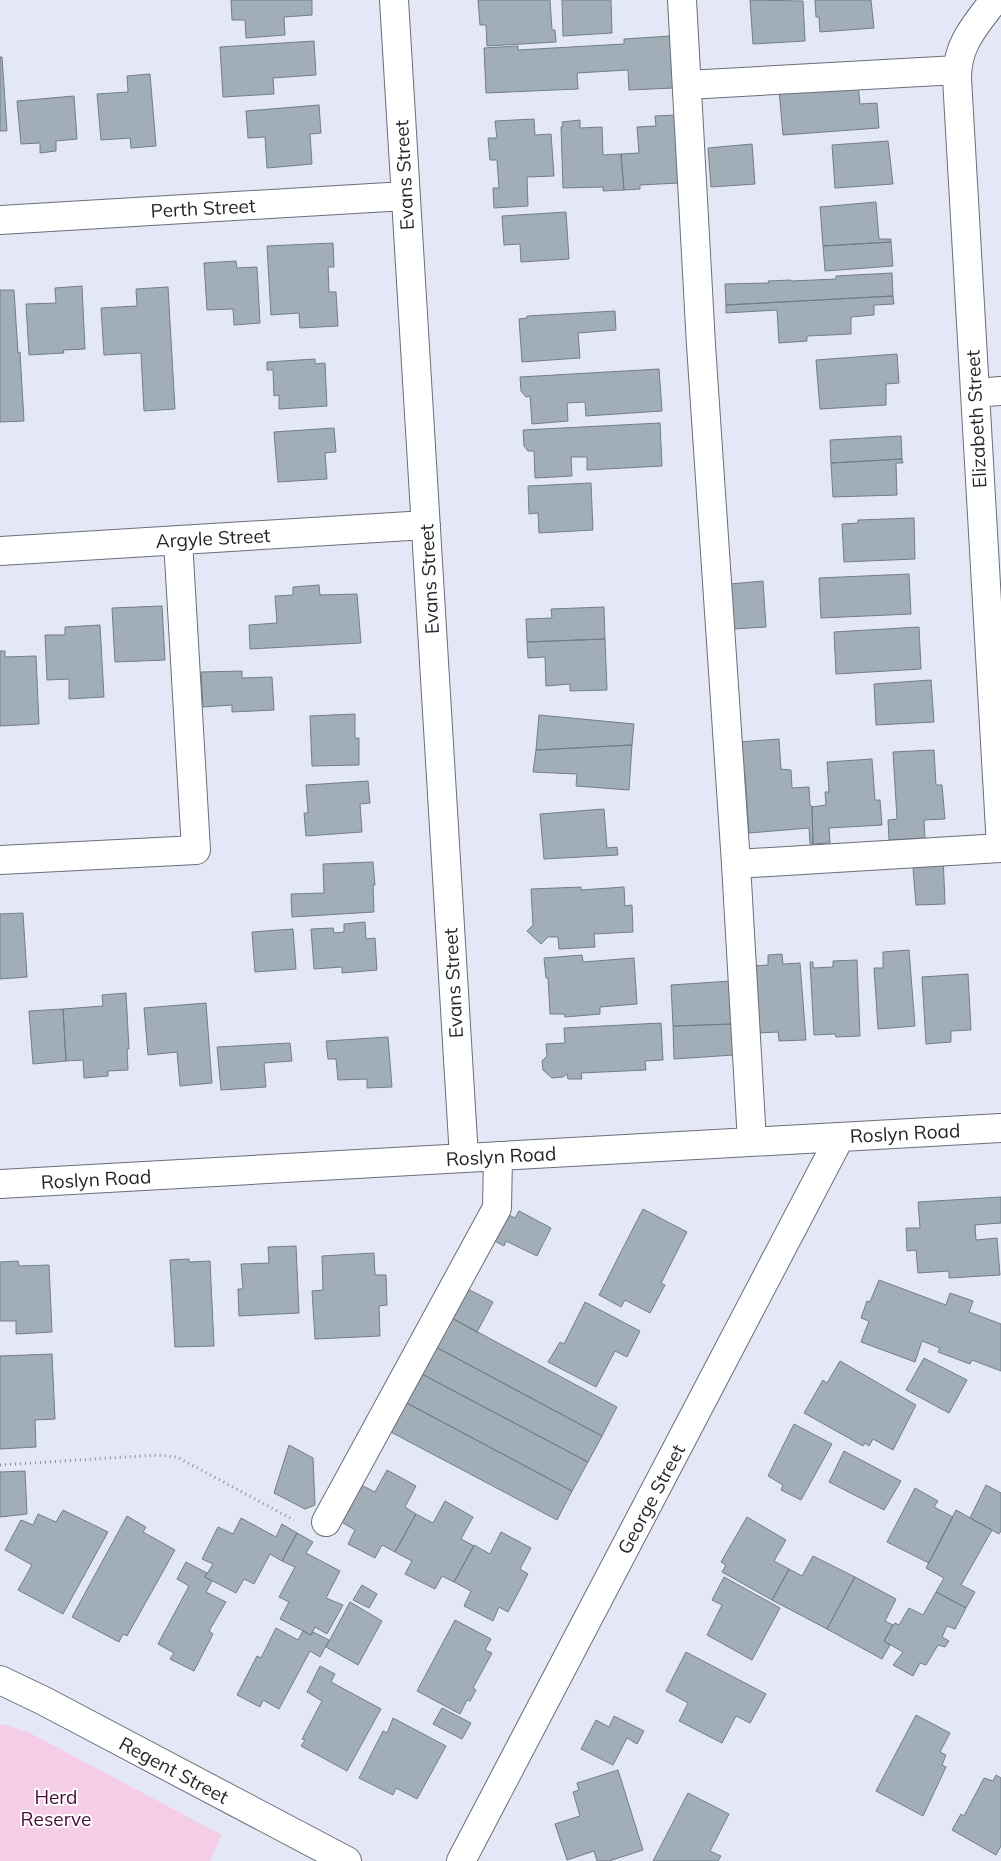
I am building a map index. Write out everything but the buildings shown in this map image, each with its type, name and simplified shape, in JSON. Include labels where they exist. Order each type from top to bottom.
[{"type":"street","name":"Evans Street","points":[[394,0],[464,1158]]},
{"type":"street","points":[[682,0],[702,365],[736,864],[752,1142]]},
{"type":"street","name":"Elizabeth Street","points":[[995,4],[965,40],[958,58],[957,70],[988,392],[1001,847]]},
{"type":"street","points":[[687,85],[957,70]]},
{"type":"street","name":"Perth Street","points":[[0,220],[405,196]]},
{"type":"street","name":"Argyle Street","points":[[0,550],[426,525]]},
{"type":"street","points":[[0,860],[196,850],[178,540]]},
{"type":"street","points":[[736,864],[1001,847]]},
{"type":"street","name":"Roslyn Road","points":[[0,1184],[1001,1128]]},
{"type":"street","name":"George Street","points":[[461,1861],[840,1137]]},
{"type":"street","points":[[326,1522],[497,1208],[498,1156]]},
{"type":"street","name":"Regent Street","points":[[0,1680],[347,1861]]},
{"type":"path","points":[[0,1465],[158,1455],[177,1456],[295,1521],[312,1525],[326,1522]]},
{"type":"green space","name":"Herd Reserve","points":[[4,1724],[30,1733],[222,1835],[210,1861],[0,1861],[0,1725]]}]
